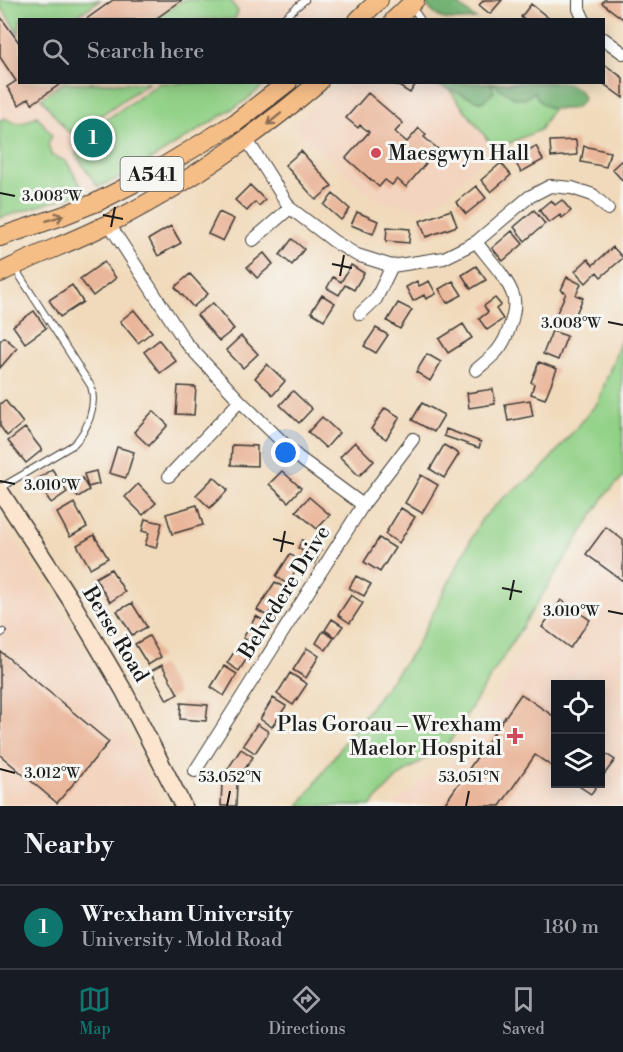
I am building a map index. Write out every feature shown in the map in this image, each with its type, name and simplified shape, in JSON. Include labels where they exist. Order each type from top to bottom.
[{"type":"main road","points":[[360,18],[379,0]]},
{"type":"main road","points":[[397,18],[413,6]]},
{"type":"main road","name":"A541","points":[[0,237],[97,202],[146,177],[235,123],[285,84]]},
{"type":"main road","name":"A541","points":[[7,270],[109,224],[201,170],[247,140],[310,85]]},
{"type":"main road","points":[[235,123],[247,140]]},
{"type":"main road","points":[[97,202],[109,224]]},
{"type":"main road","name":"Berse Road","points":[[0,489],[70,599],[124,691],[183,806]]},
{"type":"street","points":[[579,0],[579,9],[583,18]]},
{"type":"street","points":[[605,40],[623,53]]},
{"type":"street","points":[[247,140],[290,208],[335,242],[392,266],[444,258],[476,242],[529,196],[550,186],[572,188],[593,195],[608,209]]},
{"type":"street","points":[[253,240],[290,208]]},
{"type":"street","points":[[109,224],[186,343],[298,458],[363,505]]},
{"type":"street","points":[[476,242],[508,285],[514,296],[515,308],[509,329],[499,350],[476,370]]},
{"type":"street","points":[[360,314],[376,299],[392,266]]},
{"type":"street","points":[[169,476],[240,401]]},
{"type":"street","name":"Belvedere Drive","points":[[195,771],[363,505],[413,439]]},
{"type":"lane","points":[[283,18],[305,0]]},
{"type":"lane","points":[[0,489],[73,445],[81,437],[94,397],[91,386],[7,270]]},
{"type":"shaded area","points":[[0,0],[359,0],[340,18],[18,18],[18,84],[266,84],[245,101],[128,174],[103,186],[0,218]]},
{"type":"shaded area","points":[[338,84],[445,84],[495,149],[428,210],[380,202],[291,125]]},
{"type":"shaded area","points":[[623,498],[623,806],[392,806],[430,776],[454,762],[617,504]]},
{"type":"shaded area","points":[[0,517],[68,620],[107,691],[162,806],[11,806],[0,797]]},
{"type":"green space","points":[[0,0],[100,0],[73,18],[18,18],[18,32],[0,5]]},
{"type":"green space","points":[[182,0],[230,0],[238,11],[235,18],[157,18]]},
{"type":"green space","points":[[429,0],[458,0],[459,5],[475,18],[442,18],[431,11],[426,4]]},
{"type":"green space","points":[[62,84],[147,84],[73,134],[66,130],[41,98]]},
{"type":"green space","points":[[158,84],[266,84],[245,101],[128,174],[98,187],[76,155],[79,146],[77,138]]},
{"type":"green space","points":[[435,84],[491,84],[494,92],[482,102]]},
{"type":"green space","points":[[445,84],[564,84],[566,86],[540,130],[495,149]]},
{"type":"green space","points":[[493,84],[569,84],[578,89],[584,98],[576,108],[563,109],[546,106],[534,92],[525,99],[514,98]]},
{"type":"green space","points":[[37,116],[52,135],[48,144],[51,155],[66,161],[85,192],[0,218],[0,120],[5,118],[21,123]]},
{"type":"green space","points":[[622,337],[623,477],[606,494],[449,743],[399,776],[370,806],[299,806],[414,650],[481,520],[503,498],[540,471],[598,402]]},
{"type":"building","points":[[113,0],[182,0],[157,18],[88,18]]},
{"type":"building","points":[[484,0],[502,0],[490,14],[479,5]]},
{"type":"building","points":[[604,0],[623,0],[623,19],[602,3]]},
{"type":"building","points":[[531,4],[548,18],[522,18]]},
{"type":"building","points":[[0,16],[18,41],[18,84],[60,84],[32,104],[29,98],[19,105],[7,87],[16,81],[0,57]]},
{"type":"building","points":[[605,65],[623,78],[623,98],[604,84]]},
{"type":"building","points":[[395,84],[416,84],[410,93]]},
{"type":"building","points":[[368,93],[403,123],[395,132],[407,142],[419,128],[426,135],[424,137],[438,149],[406,187],[397,179],[392,185],[385,180],[379,187],[346,158],[369,132],[360,125],[358,128],[346,118]]},
{"type":"building","points":[[576,140],[577,155],[551,157],[550,141]]},
{"type":"building","points":[[536,146],[543,160],[521,172],[513,158]]},
{"type":"building","points":[[584,146],[610,152],[606,167],[581,162]]},
{"type":"building","points":[[301,151],[332,186],[316,200],[285,165]]},
{"type":"building","points":[[623,159],[623,181],[612,169]]},
{"type":"building","points":[[501,163],[511,175],[491,192],[481,180]]},
{"type":"building","points":[[250,185],[265,200],[259,206],[255,202],[247,211],[235,200]]},
{"type":"building","points":[[476,186],[486,198],[466,214],[456,202]]},
{"type":"building","points":[[333,194],[350,209],[341,220],[324,205]]},
{"type":"building","points":[[551,200],[555,205],[562,200],[571,211],[562,218],[560,215],[549,223],[539,210]]},
{"type":"building","points":[[451,210],[457,226],[426,237],[420,221]]},
{"type":"building","points":[[534,210],[545,224],[525,241],[514,227]]},
{"type":"building","points":[[219,212],[234,219],[223,241],[208,234]]},
{"type":"building","points":[[357,212],[378,221],[373,234],[351,225]]},
{"type":"building","points":[[171,226],[181,243],[158,256],[149,239]]},
{"type":"building","points":[[387,227],[410,229],[409,243],[386,241]]},
{"type":"building","points":[[512,231],[523,244],[503,261],[492,248]]},
{"type":"building","points":[[292,239],[304,249],[292,265],[280,255]]},
{"type":"building","points":[[613,247],[623,258],[601,277],[597,272],[586,283],[575,271],[588,259],[593,265]]},
{"type":"building","points":[[264,253],[273,264],[257,278],[247,267]]},
{"type":"building","points":[[104,262],[116,278],[93,296],[80,279]]},
{"type":"building","points":[[351,265],[364,273],[354,290],[345,285],[339,295],[327,288],[333,277],[341,282]]},
{"type":"building","points":[[476,266],[486,280],[471,289],[462,275]]},
{"type":"building","points":[[190,274],[208,294],[193,307],[175,287]]},
{"type":"building","points":[[567,277],[581,284],[576,295],[583,298],[571,325],[555,317],[566,293],[561,290]]},
{"type":"building","points":[[417,281],[419,286],[429,281],[436,294],[426,299],[424,295],[413,301],[406,287]]},
{"type":"building","points":[[453,281],[462,295],[447,303],[439,289]]},
{"type":"building","points":[[72,285],[83,302],[60,317],[49,300]]},
{"type":"building","points":[[322,295],[335,303],[324,320],[311,312]]},
{"type":"building","points":[[495,298],[501,305],[496,309],[503,319],[487,330],[479,319],[488,312],[484,306]]},
{"type":"building","points":[[213,303],[234,329],[219,341],[197,315]]},
{"type":"building","points":[[398,303],[412,310],[400,329],[387,321]]},
{"type":"building","points":[[134,310],[152,332],[138,343],[120,321]]},
{"type":"building","points":[[34,311],[46,328],[25,343],[13,326]]},
{"type":"building","points":[[463,324],[472,338],[448,353],[439,339]]},
{"type":"building","points":[[376,328],[388,335],[376,353],[364,346]]},
{"type":"building","points":[[552,331],[567,336],[558,360],[543,354]]},
{"type":"building","points":[[241,336],[258,354],[243,368],[226,350]]},
{"type":"building","points":[[4,337],[17,348],[0,368],[0,341]]},
{"type":"building","points":[[159,340],[176,361],[160,373],[144,352]]},
{"type":"building","points":[[427,354],[441,362],[430,381],[416,372]]},
{"type":"building","points":[[539,362],[557,369],[545,399],[531,394],[534,384],[531,382]]},
{"type":"building","points":[[267,364],[285,381],[273,395],[255,378]]},
{"type":"building","points":[[178,386],[196,387],[194,415],[176,414]]},
{"type":"building","points":[[493,389],[495,404],[469,408],[467,393]]},
{"type":"building","points":[[293,391],[312,409],[299,423],[280,405]]},
{"type":"building","points":[[5,400],[23,423],[7,436],[0,426],[0,404]]},
{"type":"building","points":[[530,400],[533,416],[508,421],[505,404]]},
{"type":"building","points":[[422,403],[444,415],[434,432],[412,420]]},
{"type":"building","points":[[385,408],[400,417],[386,439],[371,429]]},
{"type":"building","points":[[153,411],[168,425],[149,446],[134,432]]},
{"type":"building","points":[[322,417],[339,433],[326,448],[308,432]]},
{"type":"building","points":[[25,428],[42,450],[26,463],[8,441]]},
{"type":"building","points":[[446,429],[481,442],[479,448],[444,436]]},
{"type":"building","points":[[355,442],[374,461],[359,476],[340,457]]},
{"type":"building","points":[[232,445],[257,446],[257,466],[231,465]]},
{"type":"building","points":[[444,445],[459,454],[444,478],[430,469]]},
{"type":"building","points":[[117,447],[134,452],[126,478],[109,473]]},
{"type":"building","points":[[52,469],[67,492],[51,503],[36,480]]},
{"type":"building","points":[[96,471],[99,484],[88,487],[84,474]]},
{"type":"building","points":[[282,471],[301,488],[288,502],[269,484]]},
{"type":"building","points":[[421,475],[438,485],[422,513],[405,503]]},
{"type":"building","points":[[214,477],[228,490],[210,508],[196,495]]},
{"type":"building","points":[[82,478],[89,490],[78,497],[70,485]]},
{"type":"building","points":[[138,484],[156,503],[143,515],[125,497]]},
{"type":"building","points":[[309,497],[330,515],[317,529],[296,511]]},
{"type":"building","points":[[74,503],[87,527],[70,537],[57,513]]},
{"type":"building","points":[[197,505],[203,525],[172,534],[166,514]]},
{"type":"building","points":[[401,508],[415,517],[399,543],[385,534]]},
{"type":"building","points":[[145,519],[162,523],[156,548],[145,545],[149,533],[142,531]]},
{"type":"building","points":[[606,527],[623,540],[623,581],[586,554]]},
{"type":"building","points":[[94,535],[108,558],[90,568],[77,545]]},
{"type":"building","points":[[379,538],[395,548],[380,572],[364,562]]},
{"type":"building","points":[[302,540],[321,551],[314,564],[300,557],[304,552],[298,548]]},
{"type":"building","points":[[290,554],[301,562],[287,584],[276,576]]},
{"type":"building","points":[[111,569],[125,592],[110,602],[95,578]]},
{"type":"building","points":[[356,576],[371,584],[364,596],[349,588]]},
{"type":"building","points":[[275,582],[285,588],[267,616],[257,610]]},
{"type":"building","points":[[351,595],[363,603],[350,623],[338,615]]},
{"type":"building","points":[[561,600],[590,620],[570,648],[542,627]]},
{"type":"building","points":[[132,603],[147,627],[132,635],[117,611]]},
{"type":"building","points":[[256,616],[269,624],[256,646],[243,638]]},
{"type":"building","points":[[332,619],[343,626],[335,637],[325,630]]},
{"type":"building","points":[[323,631],[334,638],[326,650],[316,643]]},
{"type":"building","points":[[149,636],[161,657],[148,665],[135,644]]},
{"type":"building","points":[[240,643],[252,650],[239,671],[227,663]]},
{"type":"building","points":[[307,648],[319,656],[306,678],[293,670]]},
{"type":"building","points":[[0,651],[109,742],[57,803],[0,755]]},
{"type":"building","points":[[162,665],[178,694],[167,700],[151,671]]},
{"type":"building","points":[[224,666],[237,674],[224,696],[211,687]]},
{"type":"building","points":[[290,673],[307,684],[293,705],[277,694]]},
{"type":"building","points":[[521,694],[551,715],[551,766],[535,755],[500,806],[443,806]]},
{"type":"building","points":[[273,698],[286,706],[272,727],[260,719]]},
{"type":"building","points":[[181,703],[208,705],[206,721],[180,719]]},
{"type":"building","points":[[257,724],[269,732],[255,753],[243,745]]},
{"type":"building","points":[[241,749],[253,757],[239,778],[227,770]]},
{"type":"building","points":[[605,753],[615,760],[605,773]]},
{"type":"building","points":[[222,782],[237,783],[236,806],[221,806]]},
{"type":"building","points":[[582,788],[595,788],[591,794]]},
{"type":"place","name":"Wrexham University","points":[[93,138]]},
{"type":"place","name":"Maesgwyn Hall","points":[[376,153]]},
{"type":"place","name":"Plas Goroau – Wrexham Maelor Hospital","points":[[515,736]]}]
